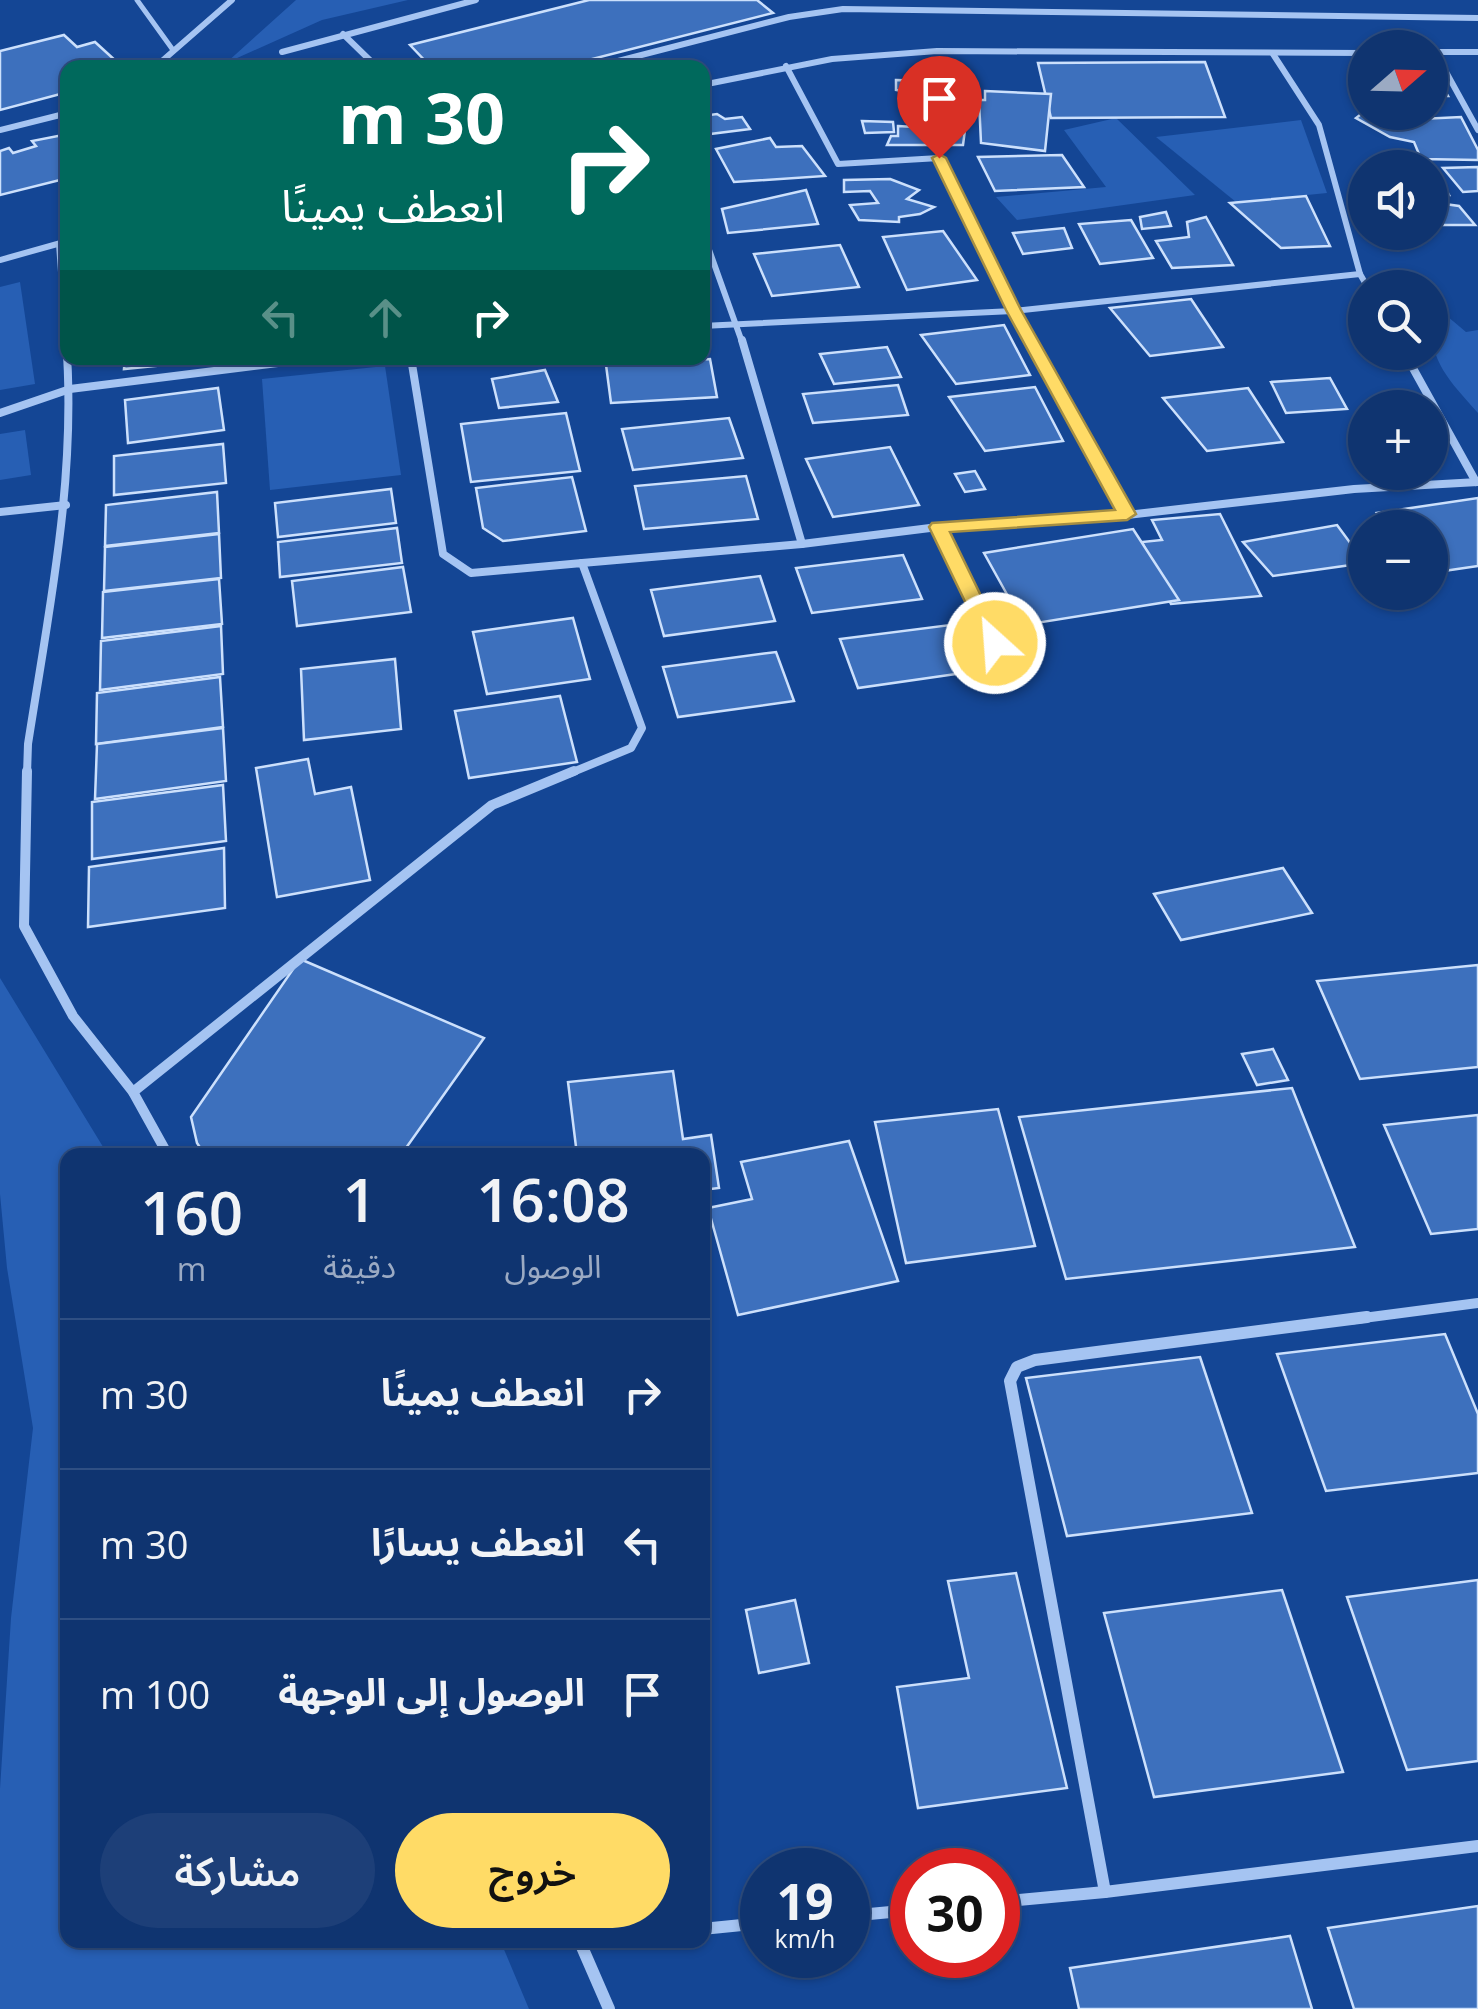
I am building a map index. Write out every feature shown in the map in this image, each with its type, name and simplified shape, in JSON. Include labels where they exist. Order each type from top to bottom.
[{"type":"street","points":[[162,60],[232,0]]},
{"type":"street","points":[[282,52],[476,0]]},
{"type":"street","points":[[622,60],[789,17],[844,9],[1478,18]]},
{"type":"street","points":[[343,34],[370,60]]},
{"type":"street","points":[[710,83],[786,66],[873,54],[970,50],[1348,53]]},
{"type":"street","points":[[1448,52],[1478,52]]},
{"type":"street","points":[[1273,54],[1319,125],[1359,270]]},
{"type":"street","points":[[786,66],[838,164],[939,158],[1014,310],[1127,514]]},
{"type":"street","points":[[1448,79],[1478,130]]},
{"type":"street","points":[[0,130],[60,115]]},
{"type":"street","points":[[0,260],[60,243]]},
{"type":"street","points":[[710,252],[736,324],[802,544]]},
{"type":"street","points":[[710,326],[1014,310],[1348,275]]},
{"type":"street","points":[[69,365],[66,504],[28,744],[24,926],[73,1016],[133,1092],[164,1148]]},
{"type":"street","points":[[0,413],[70,389],[262,365]]},
{"type":"street","points":[[412,365],[443,554],[471,573],[802,544],[938,527],[1127,514],[1354,489],[1477,482],[1414,370]]},
{"type":"street","points":[[0,512],[66,504]]},
{"type":"street","points":[[938,527],[995,643]]},
{"type":"street","points":[[133,1092],[492,805],[631,748],[642,728],[582,563]]},
{"type":"street","points":[[1105,1892],[1010,1381],[1018,1367],[1036,1360],[1478,1303]]},
{"type":"street","points":[[1020,1900],[1478,1846]]},
{"type":"street","points":[[710,1928],[740,1926]]},
{"type":"street","points":[[583,1948],[609,2009]]},
{"type":"lane","points":[[137,0],[173,50]]},
{"type":"shaded area","points":[[296,0],[408,0],[322,20],[229,60]]},
{"type":"shaded area","points":[[1116,118],[1195,195],[1017,220],[996,197],[1106,187],[1064,130]]},
{"type":"shaded area","points":[[1301,120],[1327,193],[1236,202],[1156,137]]},
{"type":"shaded area","points":[[20,282],[35,384],[0,390],[0,287]]},
{"type":"shaded area","points":[[1448,317],[1466,332],[1478,330],[1478,413],[1444,370],[1448,370]]},
{"type":"shaded area","points":[[385,366],[401,475],[270,490],[262,379]]},
{"type":"shaded area","points":[[25,430],[31,475],[0,480],[0,434]]},
{"type":"shaded area","points":[[0,978],[104,1148],[60,1148],[60,1948],[503,1948],[529,2009],[0,2009],[0,1789],[11,1618],[33,1428],[7,1268],[0,1194]]},
{"type":"building","points":[[589,0],[757,0],[773,13],[588,60],[424,60],[410,45]]},
{"type":"building","points":[[64,35],[77,47],[95,42],[115,60],[60,60],[60,94],[0,110],[0,51]]},
{"type":"building","points":[[1205,62],[1225,117],[1051,118],[1038,63]]},
{"type":"building","points":[[896,80],[968,82],[967,108],[916,105],[914,93],[896,90]]},
{"type":"building","points":[[985,91],[1051,94],[1045,151],[981,143],[979,100],[985,100]]},
{"type":"building","points":[[710,115],[725,119],[742,117],[750,129],[710,134]]},
{"type":"building","points":[[1461,117],[1478,150],[1478,160],[1448,159],[1448,150],[1417,150],[1414,142],[1377,130],[1448,130],[1448,118]]},
{"type":"building","points":[[862,121],[893,122],[894,132],[865,133]]},
{"type":"building","points":[[898,126],[965,130],[963,145],[887,145],[891,136],[898,136]]},
{"type":"building","points":[[60,136],[60,180],[0,195],[0,151],[9,148],[13,153],[36,146],[32,141]]},
{"type":"building","points":[[770,138],[776,147],[802,146],[825,176],[734,182],[716,149]]},
{"type":"building","points":[[1062,155],[1084,187],[995,191],[978,157]]},
{"type":"building","points":[[1478,167],[1478,191],[1463,192],[1448,174],[1448,168]]},
{"type":"building","points":[[890,179],[919,190],[907,199],[934,207],[899,217],[899,222],[859,220],[850,205],[878,203],[870,191],[844,192],[844,180]]},
{"type":"building","points":[[806,190],[818,224],[728,233],[722,209]]},
{"type":"building","points":[[1306,196],[1330,246],[1281,248],[1230,203]]},
{"type":"building","points":[[1448,204],[1459,206],[1475,225],[1448,225]]},
{"type":"building","points":[[1166,212],[1171,226],[1142,229],[1140,217]]},
{"type":"building","points":[[1206,217],[1233,265],[1172,268],[1156,241],[1189,237],[1187,222]]},
{"type":"building","points":[[1131,220],[1153,258],[1100,264],[1079,224]]},
{"type":"building","points":[[1064,228],[1072,248],[1023,254],[1013,233]]},
{"type":"building","points":[[943,231],[977,280],[907,290],[883,237]]},
{"type":"building","points":[[840,245],[859,287],[772,296],[754,254]]},
{"type":"building","points":[[1191,299],[1223,347],[1150,356],[1110,308]]},
{"type":"building","points":[[1004,325],[1030,375],[956,384],[921,335]]},
{"type":"building","points":[[887,347],[901,377],[834,384],[820,354]]},
{"type":"building","points":[[710,359],[717,397],[611,403],[606,365],[710,365]]},
{"type":"building","points":[[124,365],[164,365],[124,369]]},
{"type":"building","points":[[545,370],[558,402],[499,408],[492,379]]},
{"type":"building","points":[[1330,378],[1347,409],[1286,413],[1271,382]]},
{"type":"building","points":[[898,385],[908,415],[813,423],[803,394]]},
{"type":"building","points":[[1035,387],[1063,441],[985,451],[949,397]]},
{"type":"building","points":[[218,388],[224,430],[128,443],[125,400]]},
{"type":"building","points":[[1248,388],[1283,442],[1207,451],[1163,398]]},
{"type":"building","points":[[566,413],[580,471],[471,482],[461,424]]},
{"type":"building","points":[[729,418],[743,458],[633,470],[622,429]]},
{"type":"building","points":[[223,444],[226,483],[114,495],[114,456]]},
{"type":"building","points":[[890,447],[919,505],[833,517],[806,459]]},
{"type":"building","points":[[975,471],[985,489],[965,492],[955,474]]},
{"type":"building","points":[[746,476],[758,519],[644,529],[635,486]]},
{"type":"building","points":[[572,477],[586,531],[503,541],[483,528],[476,488]]},
{"type":"building","points":[[391,489],[396,523],[278,537],[275,503]]},
{"type":"building","points":[[217,492],[219,533],[105,546],[106,505]]},
{"type":"building","points":[[1478,498],[1478,566],[1448,570],[1448,510],[1397,510]]},
{"type":"building","points":[[1220,514],[1261,596],[1171,604],[1142,542],[1162,540],[1152,520]]},
{"type":"building","points":[[1337,525],[1348,540],[1348,565],[1273,576],[1243,542]]},
{"type":"building","points":[[397,528],[402,563],[280,577],[278,542]]},
{"type":"building","points":[[1133,529],[1179,600],[1024,625],[984,553]]},
{"type":"building","points":[[219,534],[221,578],[104,591],[105,547]]},
{"type":"building","points":[[903,555],[922,599],[812,613],[796,568]]},
{"type":"building","points":[[403,567],[411,612],[297,626],[292,581]]},
{"type":"building","points":[[760,576],[775,621],[664,636],[651,590]]},
{"type":"building","points":[[219,579],[222,624],[102,638],[103,592]]},
{"type":"building","points":[[573,618],[590,679],[487,694],[473,632]]},
{"type":"building","points":[[950,625],[970,672],[858,688],[840,639]]},
{"type":"building","points":[[221,626],[223,674],[100,690],[101,641]]},
{"type":"building","points":[[776,652],[794,701],[678,717],[663,667]]},
{"type":"building","points":[[395,659],[401,729],[304,740],[301,669]]},
{"type":"building","points":[[220,677],[223,727],[96,744],[97,693]]},
{"type":"building","points":[[560,696],[577,762],[469,778],[455,711]]},
{"type":"building","points":[[223,728],[226,781],[95,799],[97,744]]},
{"type":"building","points":[[308,759],[315,794],[351,787],[370,880],[277,897],[256,768]]},
{"type":"building","points":[[223,785],[226,841],[92,859],[92,802]]},
{"type":"building","points":[[224,848],[225,908],[88,927],[89,867]]},
{"type":"building","points":[[1283,868],[1312,913],[1181,940],[1154,894]]},
{"type":"building","points":[[300,959],[484,1038],[406,1148],[200,1148],[191,1117]]},
{"type":"building","points":[[1478,965],[1478,1067],[1360,1079],[1317,981]]},
{"type":"building","points":[[1273,1049],[1288,1080],[1257,1085],[1242,1054]]},
{"type":"building","points":[[673,1071],[683,1139],[711,1135],[719,1188],[710,1189],[710,1148],[576,1148],[568,1082]]},
{"type":"building","points":[[1292,1088],[1355,1247],[1066,1279],[1019,1117]]},
{"type":"building","points":[[998,1109],[1035,1246],[906,1263],[875,1122]]},
{"type":"building","points":[[1478,1115],[1478,1229],[1431,1234],[1384,1125]]},
{"type":"building","points":[[849,1141],[898,1281],[738,1315],[710,1208],[752,1199],[741,1162]]},
{"type":"building","points":[[1445,1334],[1478,1414],[1478,1473],[1326,1491],[1277,1354]]},
{"type":"building","points":[[1200,1357],[1252,1513],[1067,1536],[1026,1378]]},
{"type":"building","points":[[1016,1573],[1067,1788],[918,1808],[897,1687],[969,1678],[948,1581]]},
{"type":"building","points":[[1478,1580],[1478,1761],[1407,1770],[1347,1597]]},
{"type":"building","points":[[1282,1590],[1343,1772],[1154,1797],[1104,1613]]},
{"type":"building","points":[[795,1600],[809,1663],[759,1673],[746,1610]]},
{"type":"building","points":[[1478,1906],[1478,2009],[1354,2009],[1328,1928]]},
{"type":"building","points":[[1290,1936],[1312,2009],[1079,2009],[1070,1968]]},
{"type":"route","points":[[939,158],[1014,310],[1127,514],[938,527],[995,643]]}]
